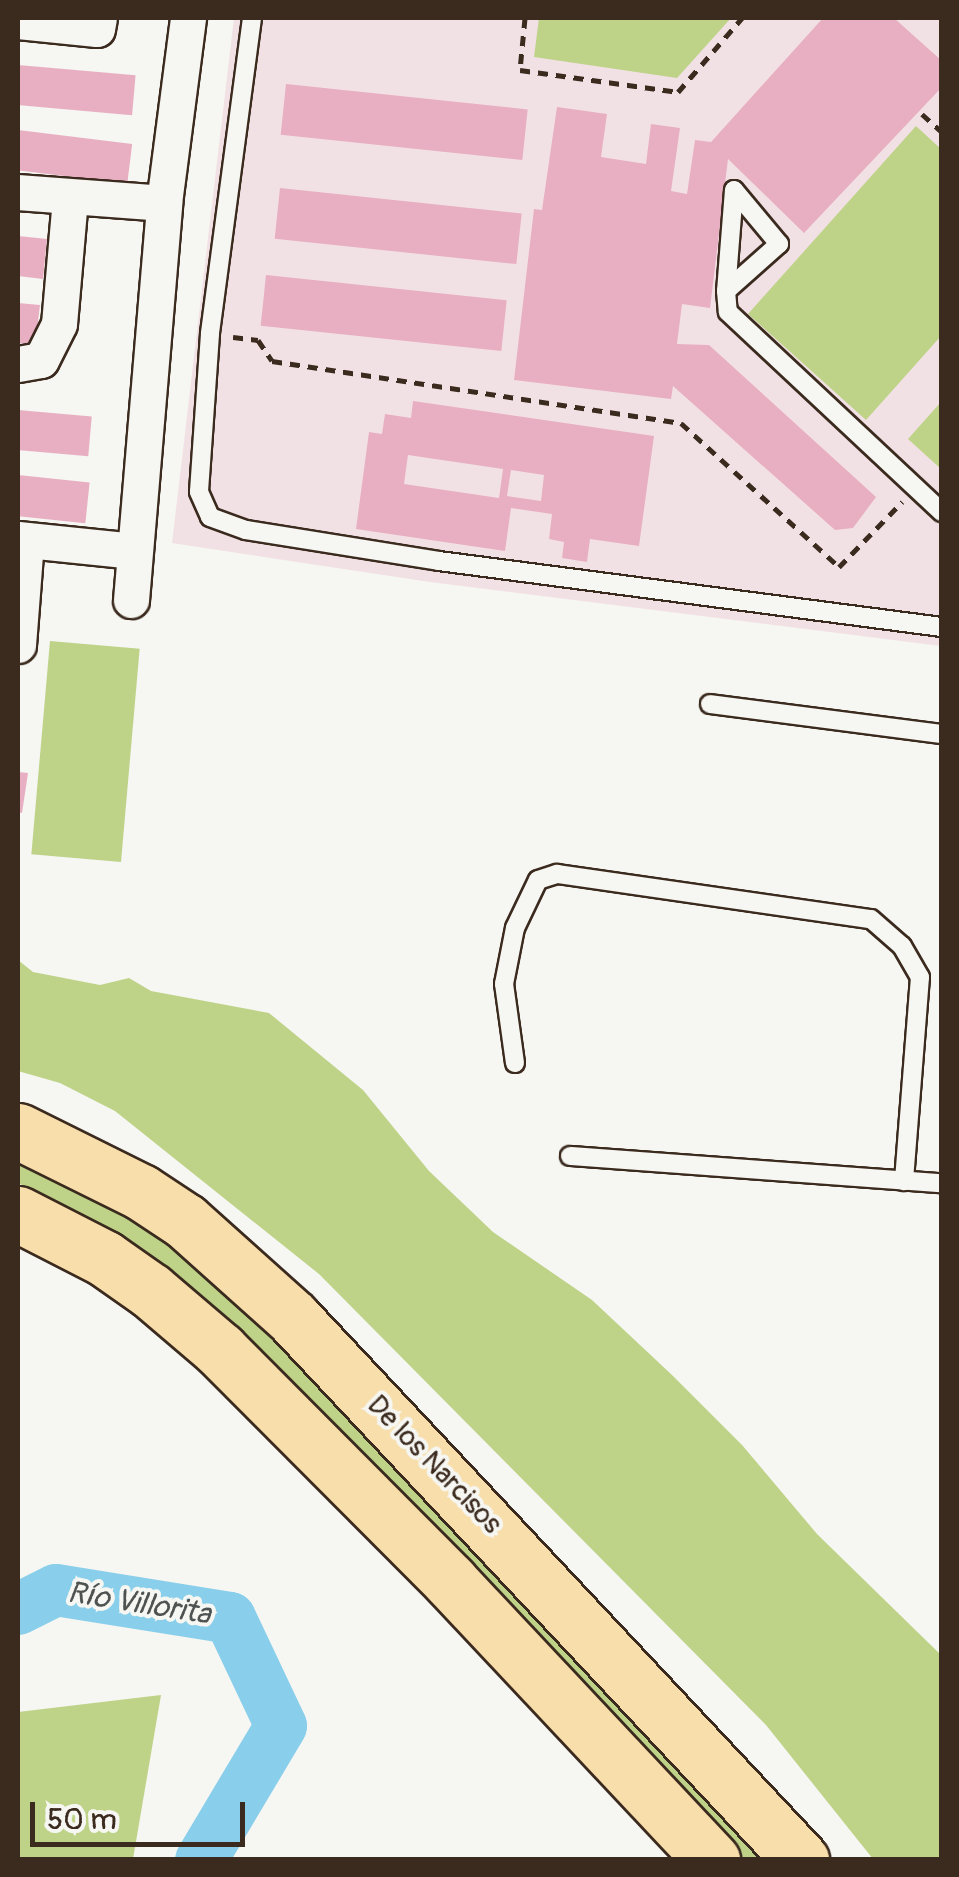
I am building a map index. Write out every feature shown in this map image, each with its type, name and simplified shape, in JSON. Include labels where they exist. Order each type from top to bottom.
[{"type":"main road","name":"De los Narcisos","points":[[18,1131],[124,1183],[185,1222],[293,1318],[802,1860]]},
{"type":"main road","points":[[18,1214],[104,1258],[151,1291],[220,1350],[450,1581],[712,1860]]},
{"type":"street","points":[[131,600],[164,203],[188,18]]},
{"type":"street","points":[[18,20],[107,26]]},
{"type":"street","points":[[18,192],[164,203]]},
{"type":"street","points":[[18,364],[40,360],[59,324],[70,198]]},
{"type":"street","points":[[18,645],[22,539],[134,551]]},
{"type":"lane","points":[[252,18],[210,334],[199,492],[210,518],[246,530],[439,560],[942,627]]},
{"type":"lane","points":[[726,291],[779,244],[734,190],[726,291],[728,312],[942,512]]},
{"type":"lane","points":[[710,704],[942,734]]},
{"type":"lane","points":[[515,1063],[504,984],[515,928],[538,880],[557,874],[871,919],[902,946],[920,977],[904,1181]]},
{"type":"lane","points":[[570,1156],[942,1183]]},
{"type":"path","points":[[524,18],[520,70],[678,92],[742,18]]},
{"type":"path","points":[[922,114],[942,132]]},
{"type":"path","points":[[210,334],[258,340],[272,361],[681,422],[840,567],[916,488]]},
{"type":"shaded area","points":[[234,18],[941,18],[941,646],[430,582],[172,543]]},
{"type":"green space","points":[[539,18],[731,18],[677,78],[534,57]]},
{"type":"green space","points":[[916,126],[941,149],[941,336],[866,420],[748,314]]},
{"type":"green space","points":[[941,402],[941,469],[908,439]]},
{"type":"green space","points":[[50,641],[140,649],[121,862],[31,854]]},
{"type":"green space","points":[[18,960],[33,972],[100,985],[129,978],[151,991],[269,1013],[363,1090],[429,1171],[493,1232],[592,1300],[672,1375],[742,1445],[817,1534],[941,1655],[941,1859],[873,1859],[766,1725],[319,1274],[115,1111],[60,1083],[18,1071]]},
{"type":"green space","points":[[18,1150],[54,1166],[212,1271],[765,1859],[728,1859],[466,1558],[326,1414],[230,1324],[143,1255],[89,1219],[18,1183]]},
{"type":"green space","points":[[161,1695],[133,1859],[18,1859],[18,1712]]},
{"type":"building","points":[[823,18],[894,18],[942,61],[942,87],[804,233],[728,159],[710,308],[682,304],[677,344],[709,345],[876,497],[853,528],[835,530],[673,386],[671,399],[514,380],[534,209],[542,210],[557,107],[607,114],[601,157],[646,164],[651,124],[680,128],[671,191],[687,194],[695,140],[711,142]]},
{"type":"building","points":[[18,65],[136,75],[132,115],[18,105]]},
{"type":"building","points":[[286,84],[528,109],[522,160],[281,135]]},
{"type":"building","points":[[18,130],[132,144],[127,184],[18,170]]},
{"type":"building","points":[[280,188],[522,213],[516,264],[275,239]]},
{"type":"building","points":[[18,236],[47,239],[43,279],[18,276]]},
{"type":"building","points":[[266,275],[507,300],[501,351],[261,326]]},
{"type":"building","points":[[18,303],[40,305],[35,345],[18,343]]},
{"type":"building","points":[[413,401],[654,436],[639,546],[590,539],[587,562],[562,558],[564,542],[549,539],[552,514],[511,508],[505,551],[356,529],[369,432],[382,434],[385,414],[411,418]],"holes":[[[408,455],[503,469],[499,498],[404,484]],[[511,470],[544,475],[541,501],[507,496]]]},
{"type":"building","points":[[18,410],[92,416],[88,456],[18,450]]},
{"type":"building","points":[[18,475],[90,483],[85,523],[18,516]]},
{"type":"building","points":[[18,772],[28,773],[22,813],[18,812]]},
{"type":"waterway","name":"Río Villorita","points":[[18,1609],[56,1590],[230,1618],[281,1726],[201,1860]]}]
